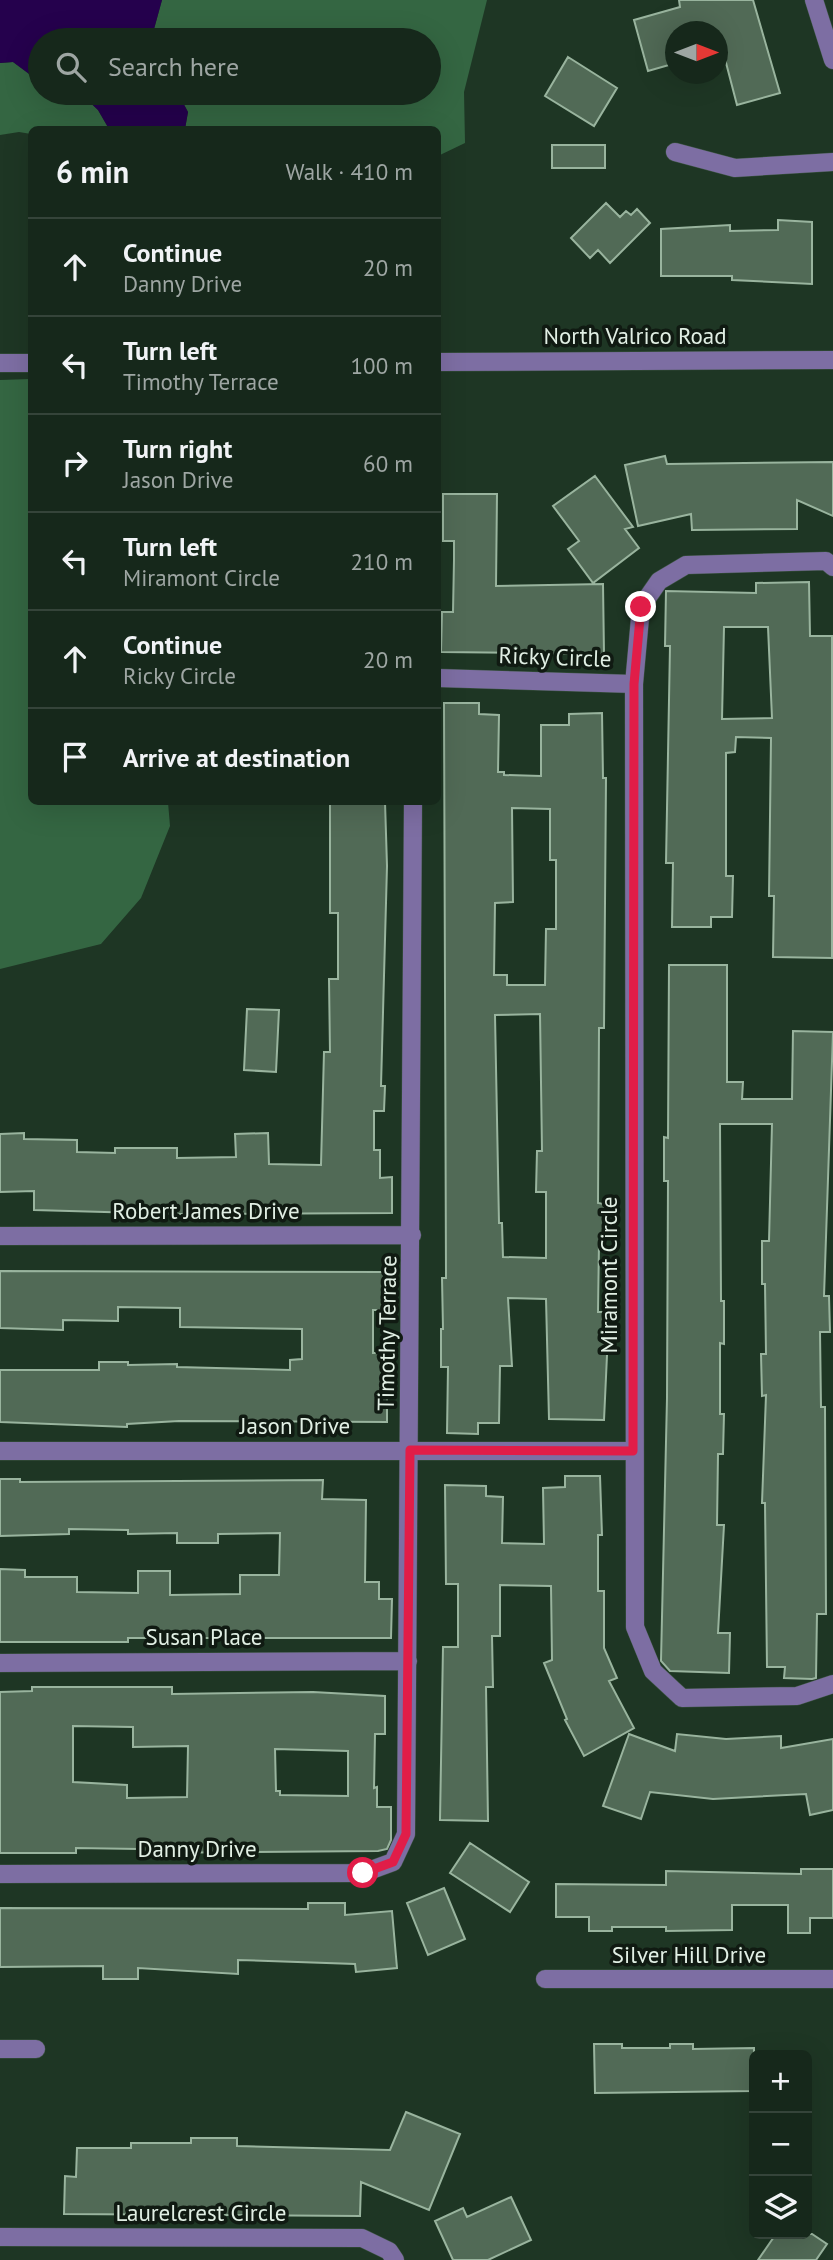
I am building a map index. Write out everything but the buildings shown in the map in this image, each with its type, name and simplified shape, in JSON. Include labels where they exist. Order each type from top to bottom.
[{"type":"street","points":[[814,0],[833,60]]},
{"type":"street","points":[[676,152],[735,168],[833,162]]},
{"type":"street","name":"North Valrico Road","points":[[441,362],[833,360]]},
{"type":"street","points":[[0,363],[28,363]]},
{"type":"street","name":"Ricky Circle","points":[[441,678],[634,684],[641,607],[659,581],[686,565],[826,561],[833,568]]},
{"type":"street","name":"Miramont Circle","points":[[634,684],[635,1627],[653,1671],[682,1698],[797,1696],[833,1684]]},
{"type":"street","name":"Timothy Terrace","points":[[393,1862],[406,1834],[413,805]]},
{"type":"street","name":"Robert James Drive","points":[[0,1236],[412,1235]]},
{"type":"street","name":"Jason Drive","points":[[0,1451],[633,1451]]},
{"type":"street","name":"Susan Place","points":[[0,1663],[408,1661]]},
{"type":"street","name":"Danny Drive","points":[[0,1874],[363,1873],[393,1862]]},
{"type":"street","name":"Silver Hill Drive","points":[[545,1979],[833,1979]]},
{"type":"street","points":[[0,2049],[36,2049]]},
{"type":"street","name":"Laurelcrest Circle","points":[[0,2237],[362,2238],[389,2251],[395,2260]]},
{"type":"green space","points":[[162,0],[487,0],[464,92],[465,143],[441,155],[441,126],[186,126],[188,112],[184,105],[441,105],[441,28],[154,28]]},
{"type":"green space","points":[[13,62],[28,73],[28,105],[93,105],[107,126],[28,126],[28,134],[0,135],[0,63]]},
{"type":"green space","points":[[28,379],[28,805],[168,805],[170,826],[141,898],[101,944],[0,969],[0,380]]},
{"type":"shaded area","points":[[0,0],[162,0],[154,28],[28,28],[28,73],[13,62],[0,63]]},
{"type":"shaded area","points":[[93,105],[184,105],[188,112],[186,126],[107,126]]},
{"type":"route","points":[[363,1873],[393,1862],[406,1834],[410,1450],[633,1451],[634,684],[641,607]]}]
